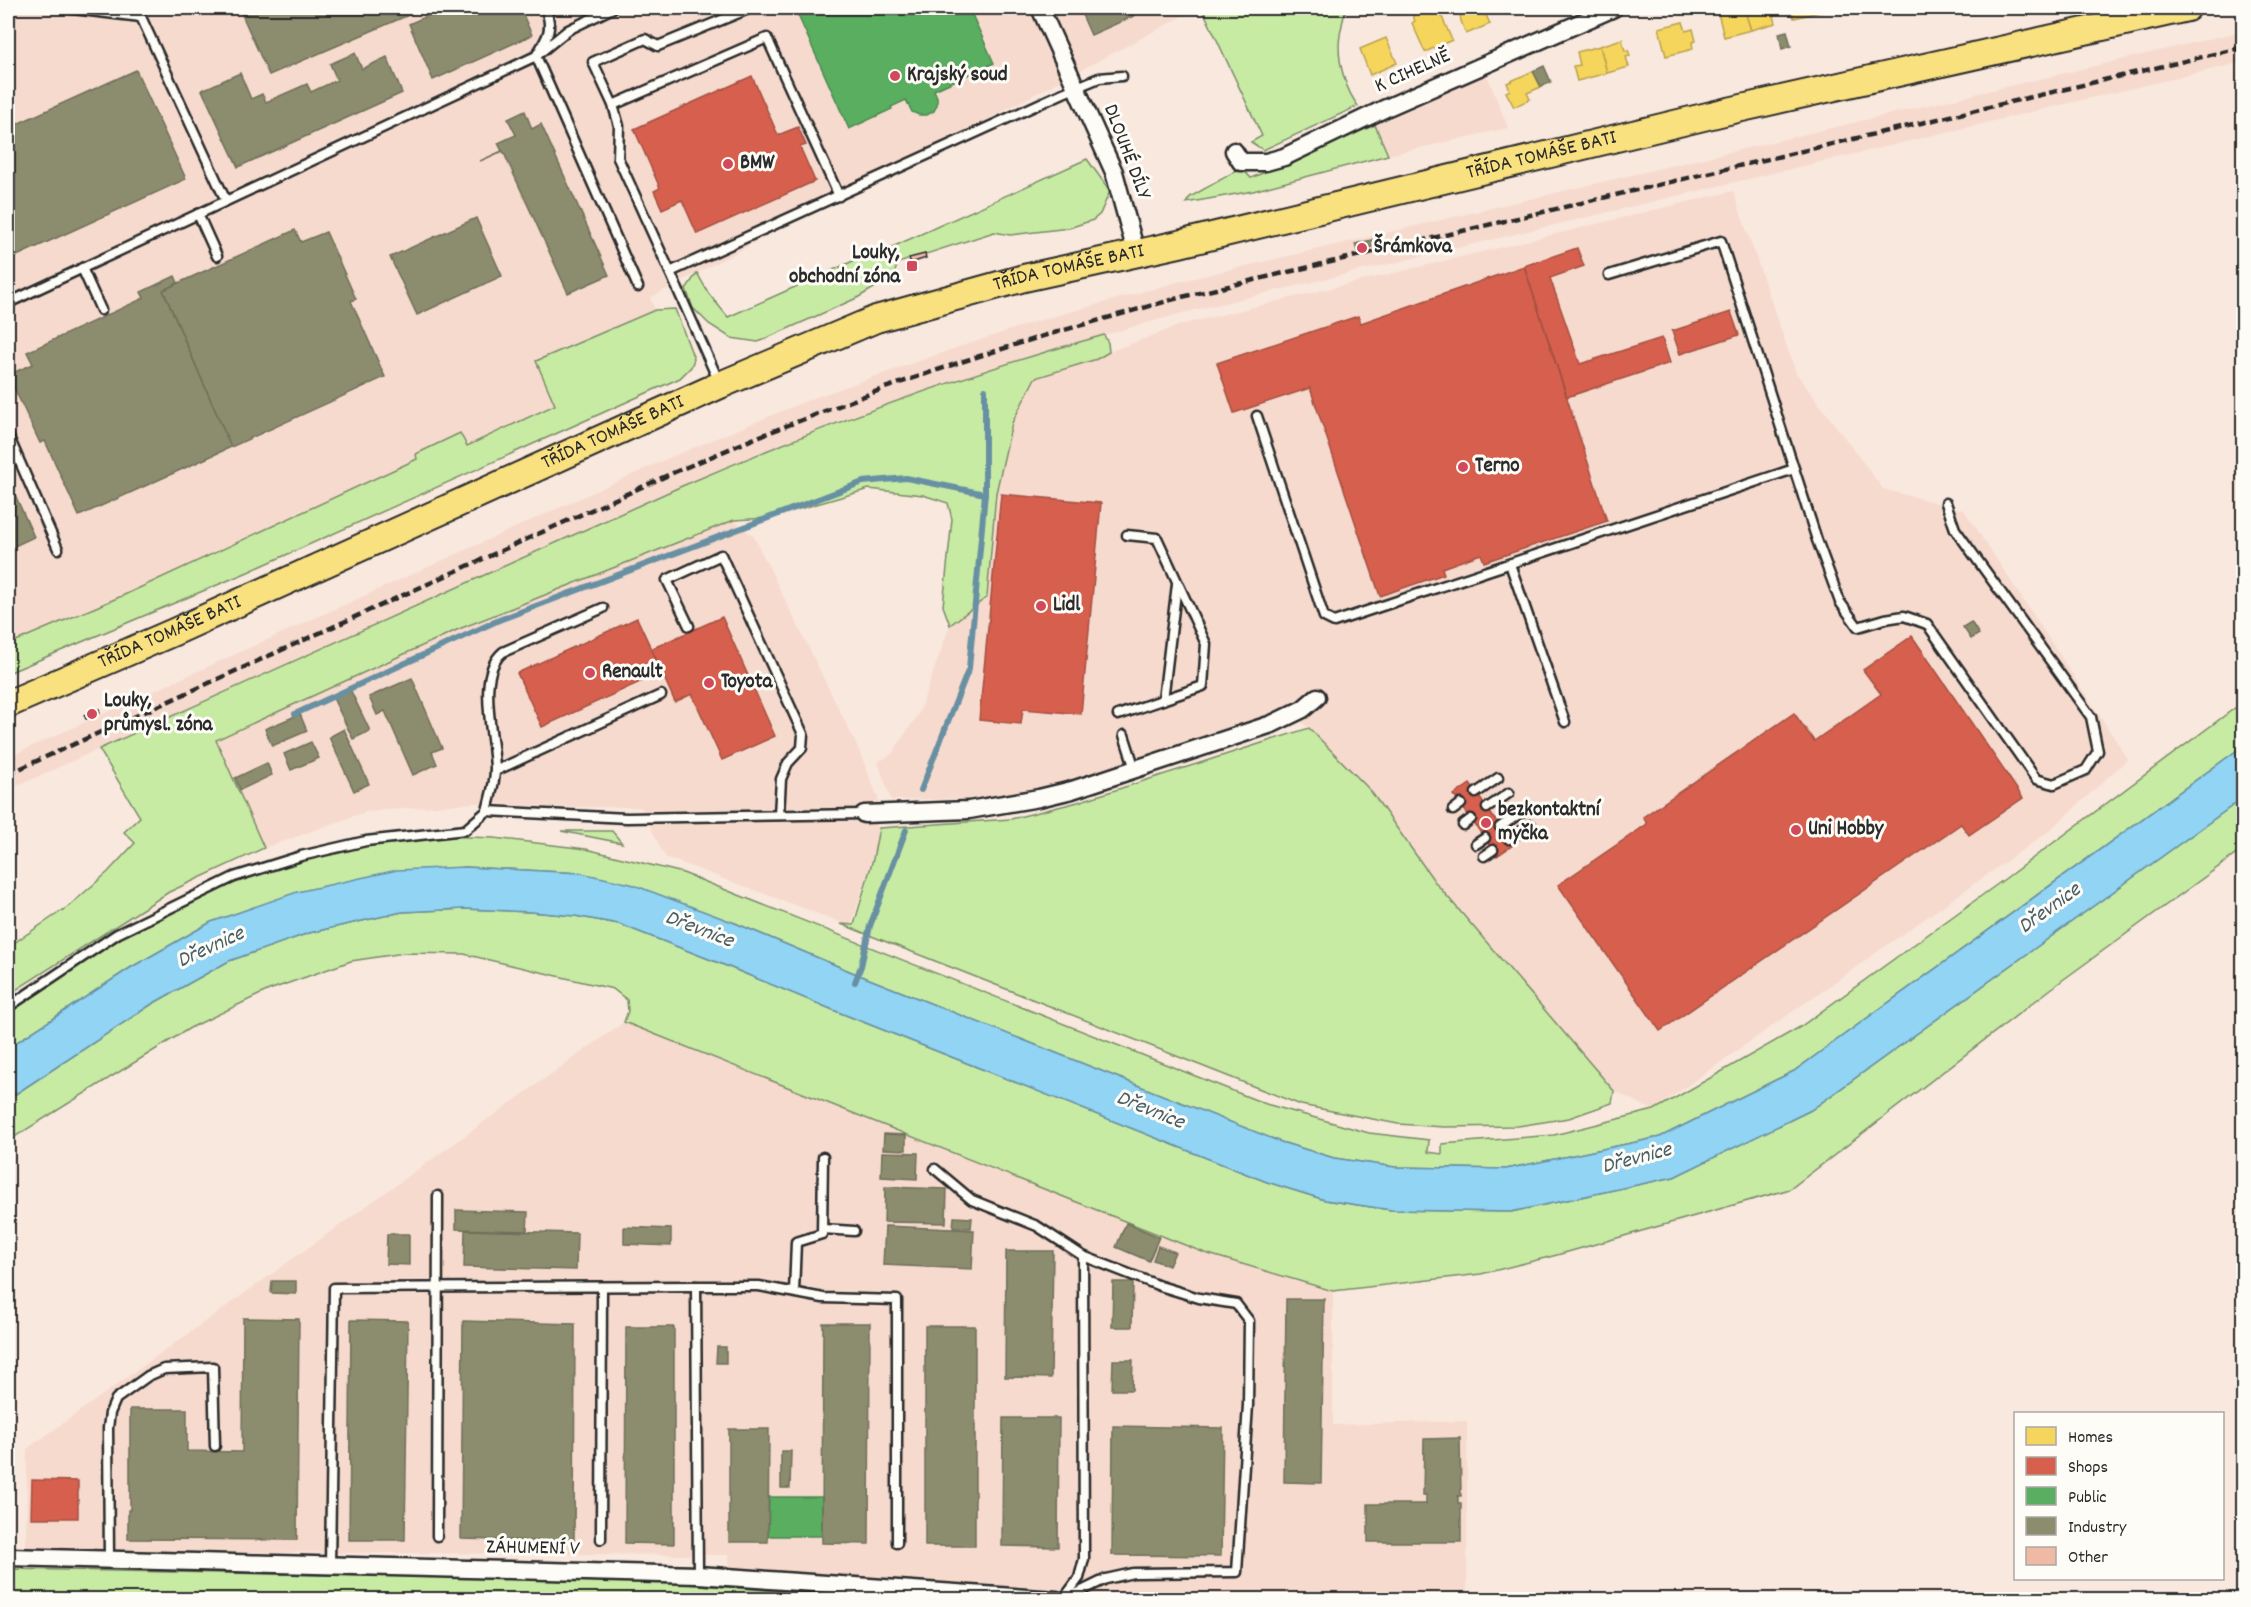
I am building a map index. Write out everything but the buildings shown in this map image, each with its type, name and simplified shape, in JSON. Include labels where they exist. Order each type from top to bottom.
[{"type":"main road","name":"TŘÍDA TOMÁŠE BATI","points":[[8,704],[185,627],[720,385],[876,320],[1024,278],[1179,244],[1736,109],[2187,8]]},
{"type":"street","name":"DLOUHÉ DÍLY","points":[[1040,8],[1114,172],[1136,252]]},
{"type":"street","name":"K CIHELNĚ","points":[[1234,151],[1241,162],[1266,162],[1284,157],[1386,108],[1614,8]]},
{"type":"street","points":[[864,814],[969,810],[1072,790],[1272,724],[1303,709],[1317,697]]},
{"type":"street","name":"ZÁHUMENÍ V","points":[[8,1557],[698,1575],[1057,1599]]},
{"type":"lane","points":[[64,8],[141,17],[226,201]]},
{"type":"lane","points":[[536,56],[547,38],[551,21],[545,8]]},
{"type":"lane","points":[[8,303],[536,56],[568,30],[613,8]]},
{"type":"lane","points":[[720,385],[618,158],[619,126],[613,105],[593,62],[645,39],[658,46],[751,8]]},
{"type":"lane","points":[[613,105],[767,38],[839,196]]},
{"type":"lane","points":[[536,56],[638,287]]},
{"type":"lane","points":[[670,272],[1077,87],[1099,78],[1122,76]]},
{"type":"lane","points":[[198,214],[217,256]]},
{"type":"lane","points":[[1609,275],[1720,241],[1840,602],[1858,627],[1904,616],[1927,624],[2036,779],[2054,784],[2086,770],[2098,751],[2091,717],[1955,529],[1946,503]]},
{"type":"lane","points":[[82,268],[101,310]]},
{"type":"lane","points":[[1257,416],[1324,617],[1334,622],[1794,469]]},
{"type":"lane","points":[[8,435],[58,549]]},
{"type":"lane","points":[[1118,715],[1203,686],[1206,644],[1157,538],[1127,535]]},
{"type":"lane","points":[[689,626],[668,580],[721,555],[803,734],[802,748],[788,763],[781,779],[779,815]]},
{"type":"lane","points":[[1510,564],[1565,722]]},
{"type":"lane","points":[[1163,699],[1178,582]]},
{"type":"lane","points":[[8,1007],[117,934],[234,877],[301,855],[366,841],[465,830],[487,811],[495,771],[488,678],[496,657],[603,608]]},
{"type":"lane","points":[[495,771],[661,695]]},
{"type":"lane","points":[[1124,735],[1135,769]]},
{"type":"lane","points":[[1476,793],[1498,778]]},
{"type":"lane","points":[[1487,808],[1509,793]]},
{"type":"lane","points":[[1453,810],[1461,804]]},
{"type":"lane","points":[[487,811],[627,818],[864,814]]},
{"type":"lane","points":[[1500,827],[1522,812]]},
{"type":"lane","points":[[1463,825],[1472,819]]},
{"type":"lane","points":[[1509,839],[1531,825]]},
{"type":"lane","points":[[1476,844],[1485,838]]},
{"type":"lane","points":[[1484,856],[1493,850]]},
{"type":"lane","points":[[794,1292],[796,1242],[822,1234],[823,1156]]},
{"type":"lane","points":[[934,1169],[972,1200],[1037,1226],[1083,1256],[1160,1286],[1199,1298],[1236,1304],[1249,1321],[1248,1405],[1237,1572],[1133,1573],[1106,1579],[1063,1599]]},
{"type":"lane","points":[[437,1536],[438,1196]]},
{"type":"lane","points":[[823,1229],[854,1232]]},
{"type":"lane","points":[[1063,1599],[1079,1578],[1084,1559],[1083,1256]]},
{"type":"lane","points":[[696,1286],[698,1575]]},
{"type":"lane","points":[[330,1566],[334,1288],[759,1286],[823,1298],[897,1300],[897,1543]]},
{"type":"lane","points":[[601,1539],[602,1287]]},
{"type":"lane","points":[[109,1561],[108,1428],[110,1413],[116,1400],[148,1376],[164,1369],[213,1367],[215,1446]]},
{"type":"shaded area","points":[[8,8],[1198,8],[650,298],[655,310],[536,361],[556,405],[467,446],[459,433],[416,454],[418,459],[122,596],[16,641],[8,635]]},
{"type":"shaded area","points":[[2243,31],[2243,62],[1186,312],[1047,351],[969,376],[821,428],[682,486],[8,790],[8,757],[669,458],[811,399],[959,347],[1038,321],[1178,282]]},
{"type":"shaded area","points":[[1487,75],[1508,128],[1388,155],[1375,125]]},
{"type":"shaded area","points":[[1733,191],[1796,373],[1883,489],[1964,510],[2128,759],[2049,831],[1653,1110],[1614,1091],[1435,882],[1370,790],[1288,710],[1076,778],[1001,798],[891,800],[878,762],[892,754],[919,713],[950,625],[987,597],[996,493],[1012,423],[1035,378],[1097,359],[1109,352],[1184,324]]},
{"type":"shaded area","points":[[734,520],[754,537],[857,746],[878,798],[877,843],[851,926],[665,857],[641,807],[550,807],[472,803],[365,812],[264,848],[215,740],[459,629]]},
{"type":"shaded area","points":[[624,1022],[1205,1253],[1333,1291],[1333,1425],[1467,1421],[1467,1599],[1132,1599],[730,1571],[729,1555],[26,1551],[27,1449]]},
{"type":"green space","points":[[1202,8],[1346,8],[1339,46],[1340,62],[1344,78],[1358,106],[1263,150],[1251,142],[1262,136]]},
{"type":"green space","points":[[1375,125],[1388,155],[1253,191],[1186,203],[1190,197],[1241,168],[1251,178]]},
{"type":"green space","points":[[1087,159],[1110,191],[1100,214],[1093,220],[1069,228],[1010,235],[994,232],[898,263],[893,277],[857,298],[758,342],[731,338],[709,324],[693,308],[686,289],[697,273],[709,294],[728,317],[862,257],[890,248]]},
{"type":"green space","points":[[675,309],[694,359],[691,367],[680,378],[248,572],[8,673],[8,643],[122,596],[417,459],[416,454],[460,433],[467,446],[555,405],[536,361],[655,310]]},
{"type":"green space","points":[[1104,335],[1109,352],[1097,359],[1035,378],[1012,423],[996,493],[987,597],[950,625],[943,606],[952,519],[948,503],[923,495],[869,489],[768,518],[734,520],[459,629],[216,740],[264,848],[169,892],[8,995],[8,947],[69,906],[108,872],[135,843],[124,832],[140,817],[99,749],[734,464],[890,403],[997,367]]},
{"type":"green space","points":[[2243,702],[2243,746],[1794,1071],[1660,1137],[1506,1169],[1395,1167],[1334,1158],[1281,1142],[859,975],[735,923],[581,873],[465,867],[211,922],[130,968],[8,1048],[8,1011],[124,936],[223,888],[310,853],[440,836],[494,838],[586,849],[683,873],[1266,1104],[1369,1133],[1429,1140],[1428,1152],[1442,1154],[1442,1144],[1554,1135],[1654,1110],[1800,1027]]},
{"type":"green space","points":[[1309,728],[1370,790],[1435,882],[1614,1091],[1612,1103],[1569,1118],[1518,1126],[1444,1127],[1398,1124],[1301,1105],[841,924],[854,925],[873,859],[879,828],[1011,819],[1078,802]]},
{"type":"green space","points":[[2243,798],[2243,849],[2064,979],[1790,1189],[1557,1255],[1481,1274],[1333,1291],[1205,1253],[624,1022],[628,1011],[627,1000],[613,989],[464,954],[404,953],[351,961],[269,990],[190,1028],[8,1141],[8,1099],[152,1004],[229,961],[309,933],[402,912],[465,909],[531,912],[575,916],[619,924],[1267,1182],[1325,1200],[1391,1210],[1511,1212],[1674,1177],[1811,1110]]},
{"type":"green space","points":[[561,831],[612,831],[622,843]]},
{"type":"green space","points":[[8,1569],[647,1581],[883,1599],[8,1600]]},
{"type":"water","name":"Dřevnice","points":[[2243,746],[2243,798],[1811,1110],[1674,1177],[1511,1212],[1391,1210],[1325,1200],[1267,1182],[619,924],[575,916],[531,912],[465,909],[402,912],[309,933],[229,961],[152,1004],[8,1099],[8,1048],[130,968],[211,922],[297,892],[397,870],[465,867],[581,873],[631,884],[735,923],[859,975],[1281,1142],[1334,1158],[1395,1167],[1506,1169],[1660,1137],[1794,1071]]},
{"type":"waterway","points":[[921,790],[969,668],[985,494],[985,390]]},
{"type":"waterway","points":[[295,714],[499,620],[863,482],[906,478],[985,494]]},
{"type":"waterway","points":[[855,982],[870,926],[906,830]]},
{"type":"railway","points":[[8,774],[675,472],[760,436],[885,388],[964,361],[1182,297],[2244,47]]},
{"type":"place","name":"Krajský soud","points":[[895,76]]},
{"type":"place","name":"BMW","points":[[728,164]]},
{"type":"place","name":"Šrámkova","points":[[1362,248]]},
{"type":"place","name":"Louky, obchodní zóna","points":[[912,266]]},
{"type":"place","name":"Terno","points":[[1463,467]]},
{"type":"place","name":"Lidl","points":[[1041,606]]},
{"type":"place","name":"Renault","points":[[590,673]]},
{"type":"place","name":"Toyota","points":[[709,683]]},
{"type":"place","name":"Louky, průmysl. zóna","points":[[92,714]]},
{"type":"place","name":"bezkontaktní myčka","points":[[1486,823]]},
{"type":"place","name":"Uni Hobby","points":[[1796,830]]}]
